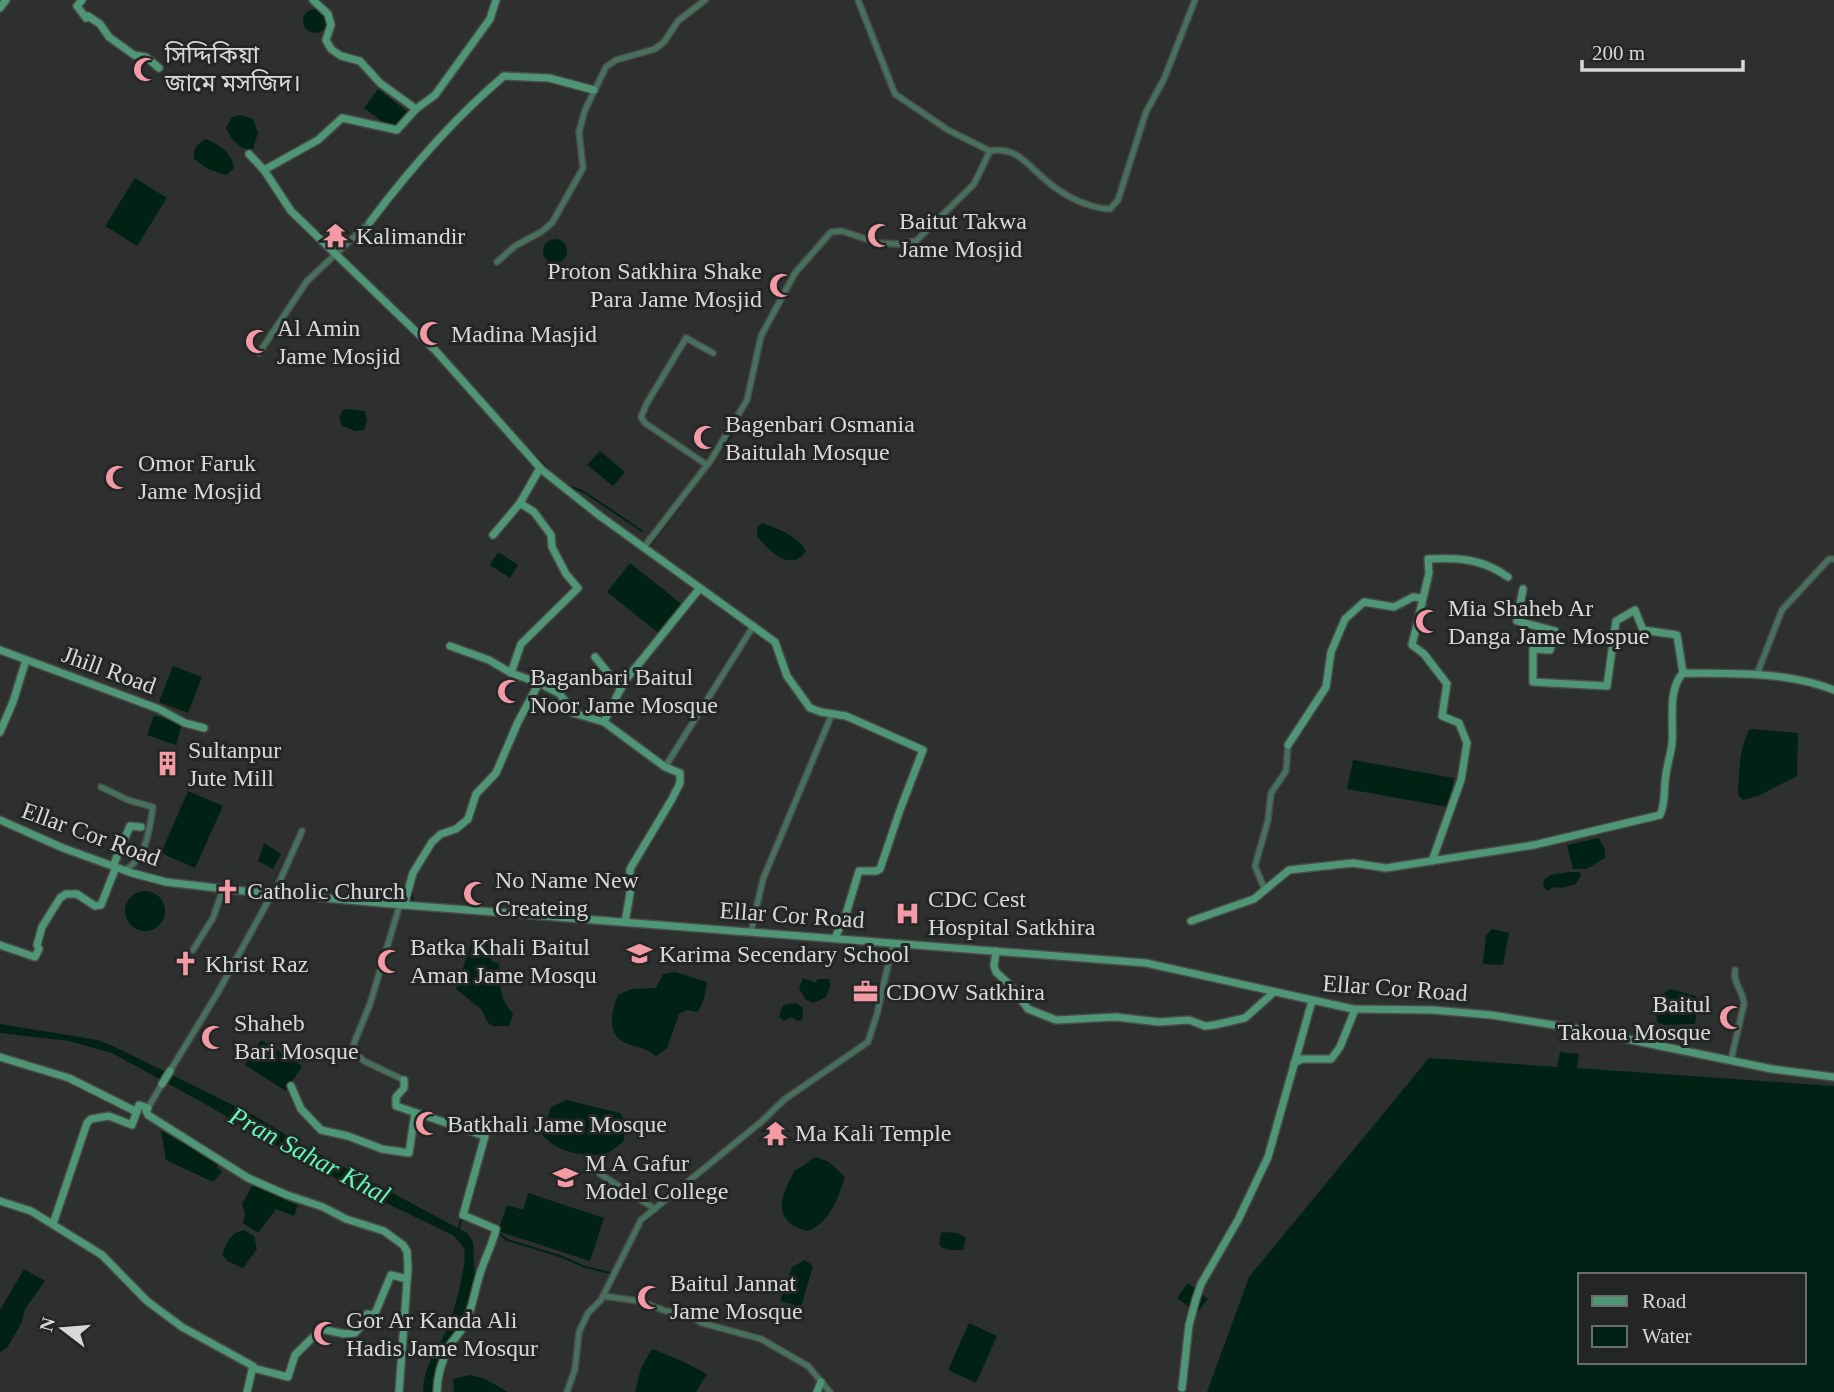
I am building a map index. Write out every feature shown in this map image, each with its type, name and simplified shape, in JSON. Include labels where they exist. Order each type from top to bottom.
[{"type":"street","points":[[0,8],[6,0]]},
{"type":"street","points":[[82,0],[77,6],[86,18],[88,16],[100,24],[109,37],[134,55],[146,57],[159,68]]},
{"type":"street","points":[[313,0],[328,13],[331,24],[326,40],[331,49],[341,56],[360,61],[380,83],[416,109]]},
{"type":"street","points":[[264,170],[318,140],[342,118],[397,130],[416,109],[435,95],[490,19],[496,0]]},
{"type":"street","points":[[497,262],[515,246],[552,223],[583,168],[579,132],[585,110],[606,67],[616,60],[655,48],[664,42],[678,21],[705,0]]},
{"type":"street","points":[[858,0],[895,94],[948,130],[990,151],[1001,149],[1024,157],[1042,178],[1070,197],[1096,208],[1110,209],[1118,200],[1146,112],[1164,79],[1195,0]]},
{"type":"street","points":[[259,352],[307,281],[370,222],[431,146],[504,76],[549,78],[594,90]]},
{"type":"street","points":[[644,547],[707,465],[747,400],[761,336],[795,272],[811,253],[831,232],[842,231],[878,243],[916,241],[974,184],[990,151]]},
{"type":"street","points":[[249,154],[264,170],[291,211],[435,350],[540,468],[775,642],[787,676],[810,708],[846,716],[923,751],[880,869],[859,871],[846,914],[835,938]]},
{"type":"street","points":[[707,465],[641,417],[686,338],[713,353]]},
{"type":"street","points":[[493,535],[520,503],[540,468]]},
{"type":"street","points":[[511,673],[520,644],[578,588],[552,547],[551,535],[534,512],[520,503]]},
{"type":"street","points":[[1432,861],[1461,780],[1467,743],[1459,723],[1442,716],[1447,684],[1424,654],[1412,645],[1429,573],[1428,559],[1458,557],[1494,566],[1507,576]]},
{"type":"street","points":[[1758,672],[1782,610],[1809,583],[1819,566],[1829,559],[1834,559]]},
{"type":"street","points":[[604,722],[624,682],[700,588]]},
{"type":"street","points":[[1523,589],[1517,621],[1555,631],[1550,650],[1533,649],[1533,682],[1607,687],[1616,621],[1635,610],[1643,631],[1677,635],[1683,673]]},
{"type":"street","points":[[1265,890],[1255,866],[1268,820],[1271,793],[1286,771],[1288,745],[1326,687],[1331,652],[1345,619],[1364,602],[1394,607],[1413,597],[1422,598]]},
{"type":"street","points":[[664,767],[754,625]]},
{"type":"street","points":[[450,646],[489,660],[511,673],[560,694],[573,713],[604,722],[664,767],[680,773],[680,783],[656,830],[630,869],[630,894],[625,922]]},
{"type":"street","name":"Jhill Road","points":[[0,650],[159,709],[185,723],[204,728]]},
{"type":"street","points":[[595,657],[621,689]]},
{"type":"street","points":[[0,732],[26,660]]},
{"type":"street","points":[[1191,921],[1254,899],[1289,870],[1353,863],[1387,868],[1534,845],[1660,815],[1664,806],[1665,778],[1672,741],[1675,692],[1679,677],[1683,673],[1758,672],[1813,681],[1834,690]]},
{"type":"street","points":[[437,1392],[441,1366],[451,1344],[462,1329],[477,1294],[477,1282],[492,1247],[496,1229],[463,1215],[485,1136],[396,1106],[396,1097],[404,1088],[404,1080],[364,1062],[354,1052],[354,1043],[374,992],[413,873],[432,842],[468,819],[476,794],[496,773],[518,722],[539,683]]},
{"type":"street","points":[[751,932],[756,902],[766,870],[832,713]]},
{"type":"street","points":[[101,787],[128,800],[153,807],[148,840],[135,865],[125,870]]},
{"type":"street","name":"Ellar Cor Road","points":[[0,820],[63,848],[166,882],[273,894],[1146,963],[1353,1009],[1491,1014],[1772,1069],[1834,1077]]},
{"type":"street","points":[[0,945],[35,957],[42,927],[60,898],[66,894],[77,894],[95,906],[101,905],[130,826],[141,827]]},
{"type":"street","points":[[302,831],[273,894],[217,994],[146,1111],[148,1115],[248,1178],[390,1235],[407,1251],[400,1392]]},
{"type":"street","points":[[193,950],[214,918],[223,889]]},
{"type":"street","points":[[567,1392],[575,1369],[579,1332],[588,1313],[603,1296],[637,1225],[785,1099],[868,1042],[893,943]]},
{"type":"street","points":[[996,951],[996,972],[1028,1009],[1056,1020],[1116,1017],[1158,1022],[1189,1020],[1205,1026],[1214,1025],[1245,1018],[1274,992]]},
{"type":"street","points":[[1731,1060],[1744,1004],[1744,996],[1734,981],[1735,970]]},
{"type":"street","points":[[1181,1390],[1189,1325],[1196,1299],[1268,1157],[1312,1001]]},
{"type":"street","points":[[1294,1063],[1302,1059],[1331,1059],[1340,1047],[1354,1012]]},
{"type":"street","points":[[0,1057],[69,1078],[137,1112]]},
{"type":"street","points":[[291,1087],[301,1109],[321,1130],[348,1136],[382,1149],[410,1153],[415,1112]]},
{"type":"street","points":[[53,1223],[87,1123],[91,1119],[109,1116],[132,1125],[139,1105],[148,1108]]},
{"type":"street","points":[[600,1174],[654,1209]]},
{"type":"street","points":[[0,1200],[31,1211],[102,1255],[147,1301],[182,1327],[246,1361],[253,1368],[288,1377],[295,1355],[321,1329],[345,1334],[355,1333],[367,1314],[373,1315],[376,1311],[391,1275],[407,1279]]},
{"type":"street","points":[[603,1296],[639,1301],[666,1311],[689,1315],[702,1323],[761,1339],[808,1366],[830,1392]]},
{"type":"street","points":[[247,1392],[253,1368]]},
{"type":"street","points":[[817,1392],[821,1382]]},
{"type":"water","points":[[315,9],[326,16],[327,21],[320,32],[315,33],[304,26],[303,21],[310,10]]},
{"type":"water","points":[[378,89],[407,111],[393,130],[364,108]]},
{"type":"water","points":[[240,115],[253,119],[258,133],[253,149],[240,146],[226,128],[232,117]]},
{"type":"water","points":[[206,139],[228,153],[234,168],[226,175],[208,169],[194,159],[196,147]]},
{"type":"water","points":[[135,178],[167,198],[137,246],[105,226]]},
{"type":"water","points":[[555,239],[566,246],[567,251],[560,262],[555,263],[544,256],[543,251],[550,240]]},
{"type":"water","points":[[346,409],[365,411],[367,421],[364,430],[356,431],[342,426],[339,418]]},
{"type":"water","points":[[600,451],[625,472],[613,486],[587,465]]},
{"type":"water","points":[[763,523],[793,537],[806,551],[794,560],[787,560],[773,553],[757,536],[758,526]]},
{"type":"water","points":[[498,552],[518,565],[510,578],[490,565]]},
{"type":"water","points":[[630,563],[684,606],[661,635],[607,592]]},
{"type":"water","points":[[173,666],[202,677],[188,713],[159,702]]},
{"type":"water","points":[[154,715],[182,724],[176,745],[147,735]]},
{"type":"water","points":[[1750,729],[1798,733],[1797,776],[1758,796],[1743,800],[1738,795],[1739,770]]},
{"type":"water","points":[[1353,760],[1454,778],[1448,807],[1347,789]]},
{"type":"water","points":[[188,791],[223,806],[195,868],[161,853]]},
{"type":"water","points":[[1599,838],[1605,850],[1605,858],[1586,869],[1573,869],[1567,845]]},
{"type":"water","points":[[264,843],[281,854],[273,869],[258,861]]},
{"type":"water","points":[[1580,872],[1576,884],[1553,887],[1548,891],[1543,886],[1544,880],[1550,875]]},
{"type":"water","points":[[145,891],[159,897],[165,911],[159,925],[145,931],[131,925],[125,911],[131,897]]},
{"type":"water","points":[[1492,929],[1509,933],[1503,965],[1483,964],[1486,936]]},
{"type":"water","points":[[480,937],[488,941],[492,961],[499,964],[502,994],[513,1014],[509,1026],[493,1026],[488,1023],[481,1009],[456,989],[473,938]]},
{"type":"water","points":[[675,972],[707,982],[698,1012],[687,1010],[679,1014],[667,1048],[656,1056],[623,1042],[617,1037],[612,1025],[618,995],[631,989],[656,988],[663,974]]},
{"type":"water","points":[[803,978],[816,983],[817,979],[828,979],[831,984],[826,997],[813,1003],[806,1000],[799,989]]},
{"type":"water","points":[[1671,989],[1696,996],[1698,1000],[1695,1024],[1664,1025],[1657,1022],[1659,1002]]},
{"type":"water","points":[[796,1003],[803,1008],[802,1020],[791,1017],[784,1021],[779,1017],[783,1005]]},
{"type":"water","name":"Pran Sahar Khal","points":[[0,1024],[98,1040],[115,1047],[253,1115],[301,1144],[467,1233],[473,1242],[475,1282],[463,1322],[451,1343],[437,1392],[423,1392],[425,1375],[449,1324],[462,1277],[464,1249],[454,1236],[305,1163],[112,1053],[69,1041],[0,1033]]},
{"type":"water","points":[[261,1040],[302,1066],[286,1091],[245,1065]]},
{"type":"water","points":[[1560,1052],[1579,1054],[1577,1068],[1834,1086],[1834,1392],[1207,1392],[1249,1277],[1429,1058],[1557,1067]]},
{"type":"water","points":[[566,1100],[620,1113],[627,1125],[623,1142],[609,1152],[596,1155],[570,1152],[547,1140],[542,1134],[551,1107]]},
{"type":"water","points":[[161,1131],[218,1161],[217,1167],[222,1172],[213,1182],[166,1160]]},
{"type":"water","points":[[816,1157],[829,1162],[845,1177],[828,1215],[808,1231],[788,1221],[782,1206],[795,1170]]},
{"type":"water","points":[[252,1186],[298,1205],[294,1216],[276,1209],[258,1233],[243,1223],[245,1214],[242,1204]]},
{"type":"water","points":[[528,1193],[604,1218],[590,1261],[498,1231],[507,1205],[523,1210]]},
{"type":"water","points":[[244,1230],[254,1236],[257,1249],[243,1268],[229,1262],[222,1255],[232,1236]]},
{"type":"water","points":[[941,1233],[958,1233],[966,1238],[963,1250],[941,1247]]},
{"type":"water","points":[[805,1260],[813,1266],[802,1304],[799,1306],[780,1301],[792,1267]]},
{"type":"water","points":[[24,1269],[45,1281],[25,1309],[22,1322],[7,1348],[0,1352],[0,1310]]},
{"type":"water","points":[[1188,1283],[1208,1299],[1197,1313],[1177,1298]]},
{"type":"water","points":[[969,1323],[997,1336],[976,1383],[948,1370]]},
{"type":"water","points":[[652,1349],[707,1374],[696,1392],[635,1392],[641,1368]]},
{"type":"water","points":[[470,1375],[485,1379],[508,1392],[454,1392],[453,1379]]},
{"type":"waterway","points":[[321,235],[336,249]]},
{"type":"waterway","points":[[869,243],[891,246]]},
{"type":"waterway","points":[[514,250],[524,244]]},
{"type":"waterway","points":[[736,424],[748,404]]},
{"type":"waterway","points":[[716,457],[737,427]]},
{"type":"waterway","points":[[527,448],[555,476]]},
{"type":"waterway","points":[[649,547],[700,479]]},
{"type":"waterway","points":[[565,484],[584,492],[642,531]]},
{"type":"waterway","points":[[411,889],[413,901]]},
{"type":"waterway","points":[[381,978],[394,933]]},
{"type":"waterway","points":[[641,1225],[660,1208]]},
{"type":"waterway","points":[[459,1228],[461,1219],[471,1222]]},
{"type":"waterway","points":[[498,1232],[507,1240],[560,1256],[585,1267],[611,1273]]},
{"type":"place","name":"সিদ্দিকিয়া জামে মসজিদ।","points":[[145,69]]},
{"type":"place","name":"Baitut Takwa Jame Mosjid","points":[[879,235]]},
{"type":"place","name":"Kalimandir","points":[[336,236]]},
{"type":"place","name":"Proton Satkhira Shake Para Jame Mosjid","points":[[782,285]]},
{"type":"place","name":"Madina Masjid","points":[[431,334]]},
{"type":"place","name":"Al Amin Jame Mosjid","points":[[257,342]]},
{"type":"place","name":"Bagenbari Osmania Baitulah Mosque","points":[[705,438]]},
{"type":"place","name":"Omor Faruk Jame Mosjid","points":[[118,477]]},
{"type":"place","name":"Mia Shaheb Ar Danga Jame Mospue","points":[[1428,622]]},
{"type":"place","name":"Baganbari Baitul Noor Jame Mosque","points":[[510,691]]},
{"type":"place","name":"Sultanpur Jute Mill","points":[[168,764]]},
{"type":"place","name":"Catholic Church","points":[[227,891]]},
{"type":"place","name":"No Name New Createing","points":[[475,894]]},
{"type":"place","name":"CDC Cest Hospital Satkhira","points":[[908,913]]},
{"type":"place","name":"Karima Secendary School","points":[[639,954]]},
{"type":"place","name":"Batka Khali Baitul Aman Jame Mosqu","points":[[390,961]]},
{"type":"place","name":"Khrist Raz","points":[[185,964]]},
{"type":"place","name":"CDOW Satkhira","points":[[866,992]]},
{"type":"place","name":"Baitul Takoua Mosque","points":[[1731,1018]]},
{"type":"place","name":"Shaheb Bari Mosque","points":[[214,1037]]},
{"type":"place","name":"Batkhali Jame Mosque","points":[[427,1124]]},
{"type":"place","name":"Ma Kali Temple","points":[[775,1133]]},
{"type":"place","name":"M A Gafur Model College","points":[[565,1177]]},
{"type":"place","name":"Baitul Jannat Jame Mosque","points":[[650,1297]]},
{"type":"place","name":"Gor Ar Kanda Ali Hadis Jame Mosqur","points":[[326,1334]]}]
